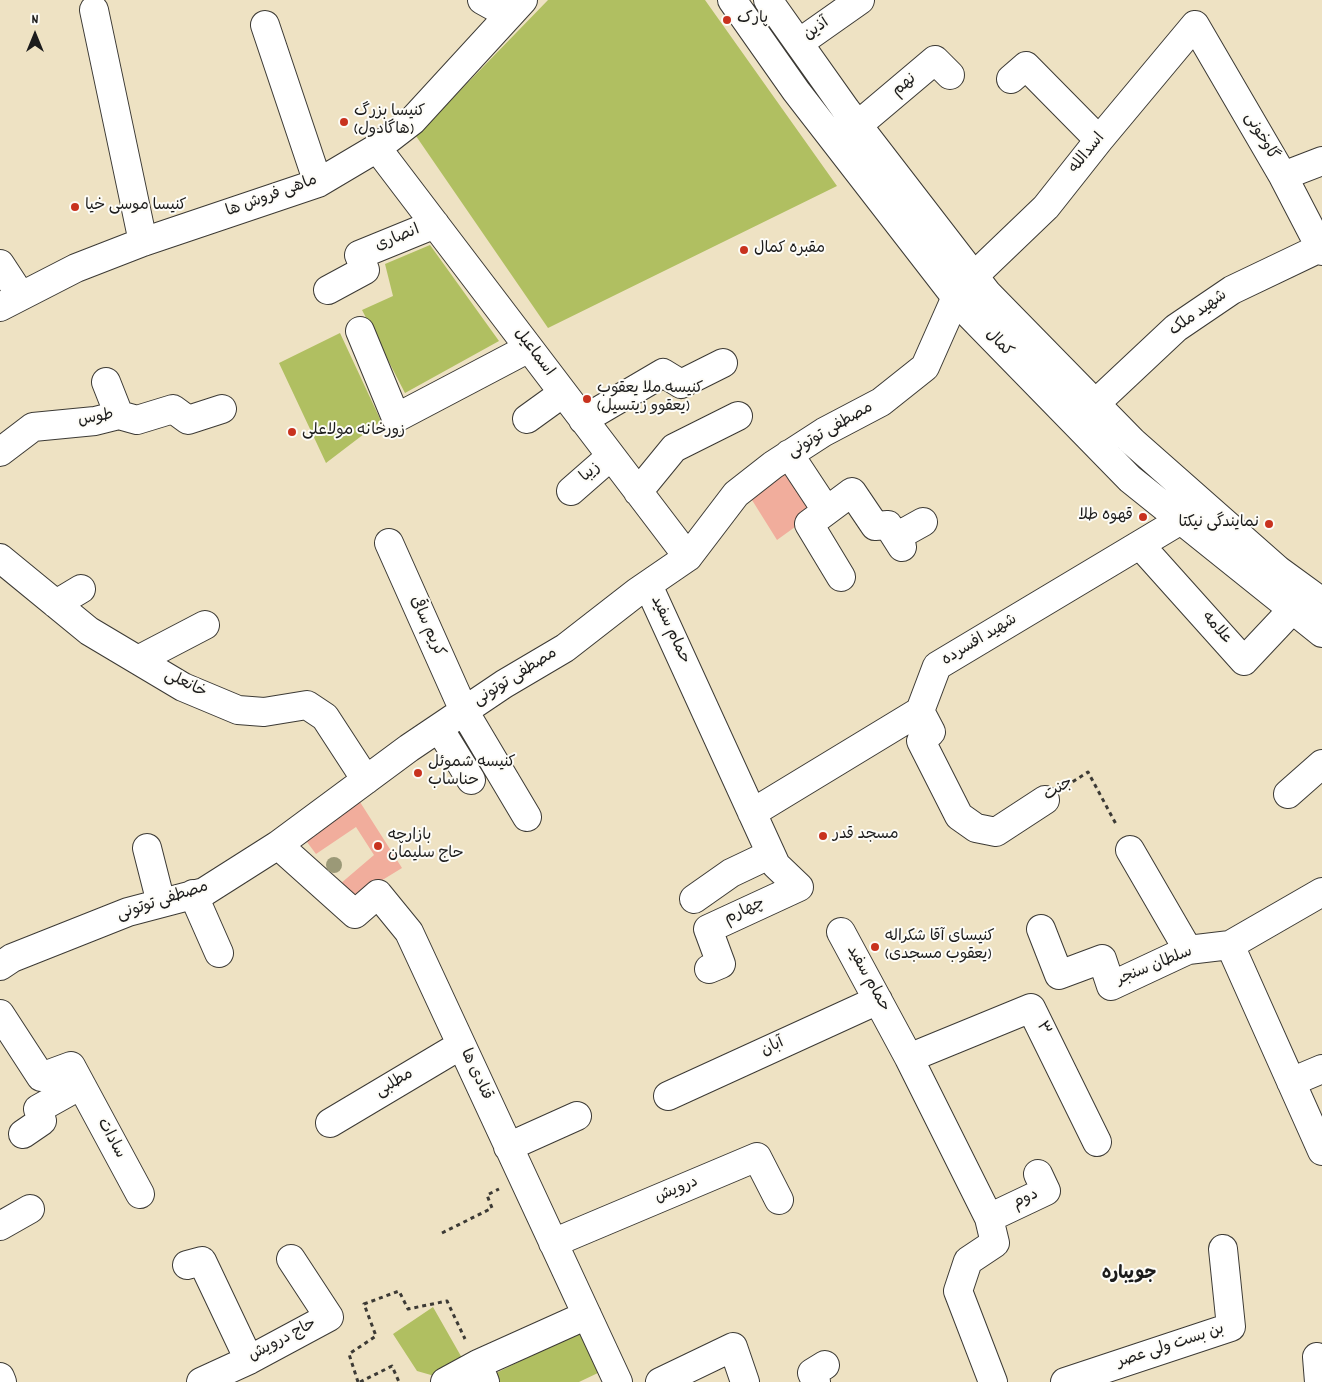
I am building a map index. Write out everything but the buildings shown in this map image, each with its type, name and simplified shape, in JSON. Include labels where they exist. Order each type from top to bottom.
[{"type":"street","points":[[482,0],[516,8]]},
{"type":"street","name":"کمال","points":[[732,0],[796,91],[968,313],[1130,479],[1322,633]]},
{"type":"street","name":"کمال","points":[[768,0],[858,126],[986,293],[1133,442],[1263,557],[1322,602]]},
{"type":"street","name":"آذین","points":[[799,43],[860,0]]},
{"type":"street","name":"ماهی فروش ها","points":[[10,302],[76,268],[143,242],[318,183],[377,148],[412,121],[516,8]]},
{"type":"street","points":[[94,10],[143,242]]},
{"type":"street","points":[[265,25],[318,183]]},
{"type":"street","name":"اسدالله","points":[[974,276],[1046,207],[1098,140],[1195,25]]},
{"type":"street","name":"گاوخونی","points":[[1195,25],[1283,176],[1321,249]]},
{"type":"street","name":"نهم","points":[[858,126],[935,60],[950,75]]},
{"type":"street","points":[[1011,79],[1026,66],[1098,140]]},
{"type":"street","name":"اسماعیل","points":[[377,148],[688,557]]},
{"type":"street","points":[[1283,176],[1322,161]]},
{"type":"street","name":"انصاری","points":[[328,290],[365,270],[359,255],[435,224]]},
{"type":"street","name":"شهید ملک","points":[[1095,404],[1176,328],[1232,290],[1321,249]]},
{"type":"street","points":[[0,264],[10,302]]},
{"type":"street","name":"مصطفی توتونی","points":[[0,966],[12,958],[128,912],[204,892],[278,845],[464,711],[504,684],[565,648],[688,557],[736,494],[789,454],[824,432],[882,402],[925,367],[956,297]]},
{"type":"street","points":[[360,331],[396,418],[529,348]]},
{"type":"street","points":[[583,420],[663,373],[681,384],[723,363]]},
{"type":"street","points":[[106,382],[119,415]]},
{"type":"street","points":[[527,419],[563,393]]},
{"type":"street","name":"طوس","points":[[0,452],[33,427],[91,432],[119,415],[137,420],[173,409],[188,420],[222,409]]},
{"type":"street","points":[[638,492],[674,448],[738,416]]},
{"type":"street","points":[[789,454],[826,510]]},
{"type":"street","name":"زیبا","points":[[571,491],[611,456]]},
{"type":"street","points":[[841,577],[809,524],[852,492],[875,526],[888,526],[899,542],[922,522]]},
{"type":"street","name":"شهید افسرده","points":[[920,711],[937,666],[1181,520]]},
{"type":"street","name":"کریم ساقی","points":[[389,543],[464,711],[527,817]]},
{"type":"street","name":"علامه","points":[[1140,545],[1244,661],[1292,610]]},
{"type":"street","name":"خانعلی","points":[[0,558],[89,631],[183,687],[238,710],[264,712],[308,705],[324,718],[366,780]]},
{"type":"street","name":"حمام سفید","points":[[648,585],[776,865],[799,887]]},
{"type":"street","points":[[56,604],[81,589]]},
{"type":"street","points":[[138,660],[205,625]]},
{"type":"street","points":[[752,813],[920,711]]},
{"type":"street","name":"جنت","points":[[920,711],[931,732],[921,741],[959,816],[976,828],[996,832],[1045,800]]},
{"type":"street","points":[[439,728],[471,780]]},
{"type":"street","points":[[1288,794],[1322,764]]},
{"type":"street","name":"قنادی ها","points":[[278,845],[355,914],[378,894],[409,932],[587,1315],[614,1381]]},
{"type":"street","points":[[147,848],[161,903]]},
{"type":"street","points":[[1130,850],[1188,950]]},
{"type":"street","points":[[694,899],[731,873],[771,854]]},
{"type":"street","name":"چهارم","points":[[709,969],[721,964],[708,929],[799,887]]},
{"type":"street","name":"سلطان سنجر","points":[[1041,929],[1059,974],[1102,958],[1111,986],[1188,950],[1230,945],[1322,892]]},
{"type":"street","points":[[193,894],[219,952]]},
{"type":"street","name":"حمام سفید","points":[[841,932],[909,1058],[989,1218],[995,1243],[968,1261],[958,1291],[993,1382]]},
{"type":"street","points":[[1230,945],[1322,1151]]},
{"type":"street","name":"آبان","points":[[668,1096],[878,1000]]},
{"type":"street","name":"۳","points":[[909,1058],[1032,1008],[1097,1142]]},
{"type":"street","name":"سادات","points":[[0,1014],[41,1077],[71,1066],[140,1194]]},
{"type":"street","name":"مطلبی","points":[[330,1122],[461,1045]]},
{"type":"street","points":[[1291,1082],[1322,1069]]},
{"type":"street","points":[[23,1134],[42,1121],[38,1109],[81,1085]]},
{"type":"street","points":[[508,1147],[577,1116]]},
{"type":"street","name":"درویش","points":[[553,1243],[757,1157],[779,1200]]},
{"type":"street","name":"دوم","points":[[989,1218],[1046,1191],[1038,1174]]},
{"type":"street","points":[[0,1226],[30,1209]]},
{"type":"street","name":"بن بست ولی عصر","points":[[1065,1382],[1231,1327],[1222,1250]]},
{"type":"street","name":"حاج درویش","points":[[202,1382],[329,1317],[291,1259]]},
{"type":"street","points":[[186,1265],[202,1261],[248,1360]]},
{"type":"street","points":[[445,1382],[481,1373],[587,1315]]},
{"type":"street","points":[[660,1382],[733,1347],[745,1382]]},
{"type":"street","points":[[0,1377],[2,1382]]},
{"type":"path","name":"جنت","points":[[1045,800],[1088,772],[1130,850]]},
{"type":"path","points":[[442,1234],[492,1208],[487,1194],[523,1179]]},
{"type":"path","points":[[399,1382],[392,1366],[359,1382],[349,1354],[376,1336],[364,1304],[398,1291],[408,1309],[447,1301],[481,1373]]},
{"type":"green space","points":[[548,0],[705,0],[837,186],[548,328],[416,136]]},
{"type":"green space","points":[[430,245],[499,341],[405,393],[362,310],[393,296],[385,264]]},
{"type":"green space","points":[[340,333],[381,421],[326,463],[279,363]]},
{"type":"green space","points":[[433,1307],[466,1365],[445,1379],[417,1371],[393,1334]]},
{"type":"green space","points":[[582,1331],[600,1372],[579,1382],[500,1382],[496,1373]]},
{"type":"place","name":"پارک","points":[[727,20]]},
{"type":"place","name":"کنیسا بزرگ (هاگادول)","points":[[344,122]]},
{"type":"place","name":"کنیسا موسی خیا","points":[[75,207]]},
{"type":"place","name":"مقبره کمال","points":[[744,250]]},
{"type":"place","name":"کنیسه ملا یعقوب (یعقوو زیتسیل)","points":[[587,399]]},
{"type":"place","name":"زورخانه مولاعلی","points":[[292,432]]},
{"type":"place","name":"قهوه طلا","points":[[1143,517]]},
{"type":"place","name":"نمایندگی نیکتا","points":[[1269,524]]},
{"type":"place","name":"کنیسه شموئل حناساب","points":[[418,773]]},
{"type":"place","name":"مسجد قدر","points":[[823,836]]},
{"type":"place","name":"بازارچه حاج سلیمان","points":[[378,846]]},
{"type":"place","name":"کنیسای آقا شکراله (یعقوب مسجدی)","points":[[875,947]]},
{"type":"district","name":"جویباره","points":[[1129,1276]]}]
